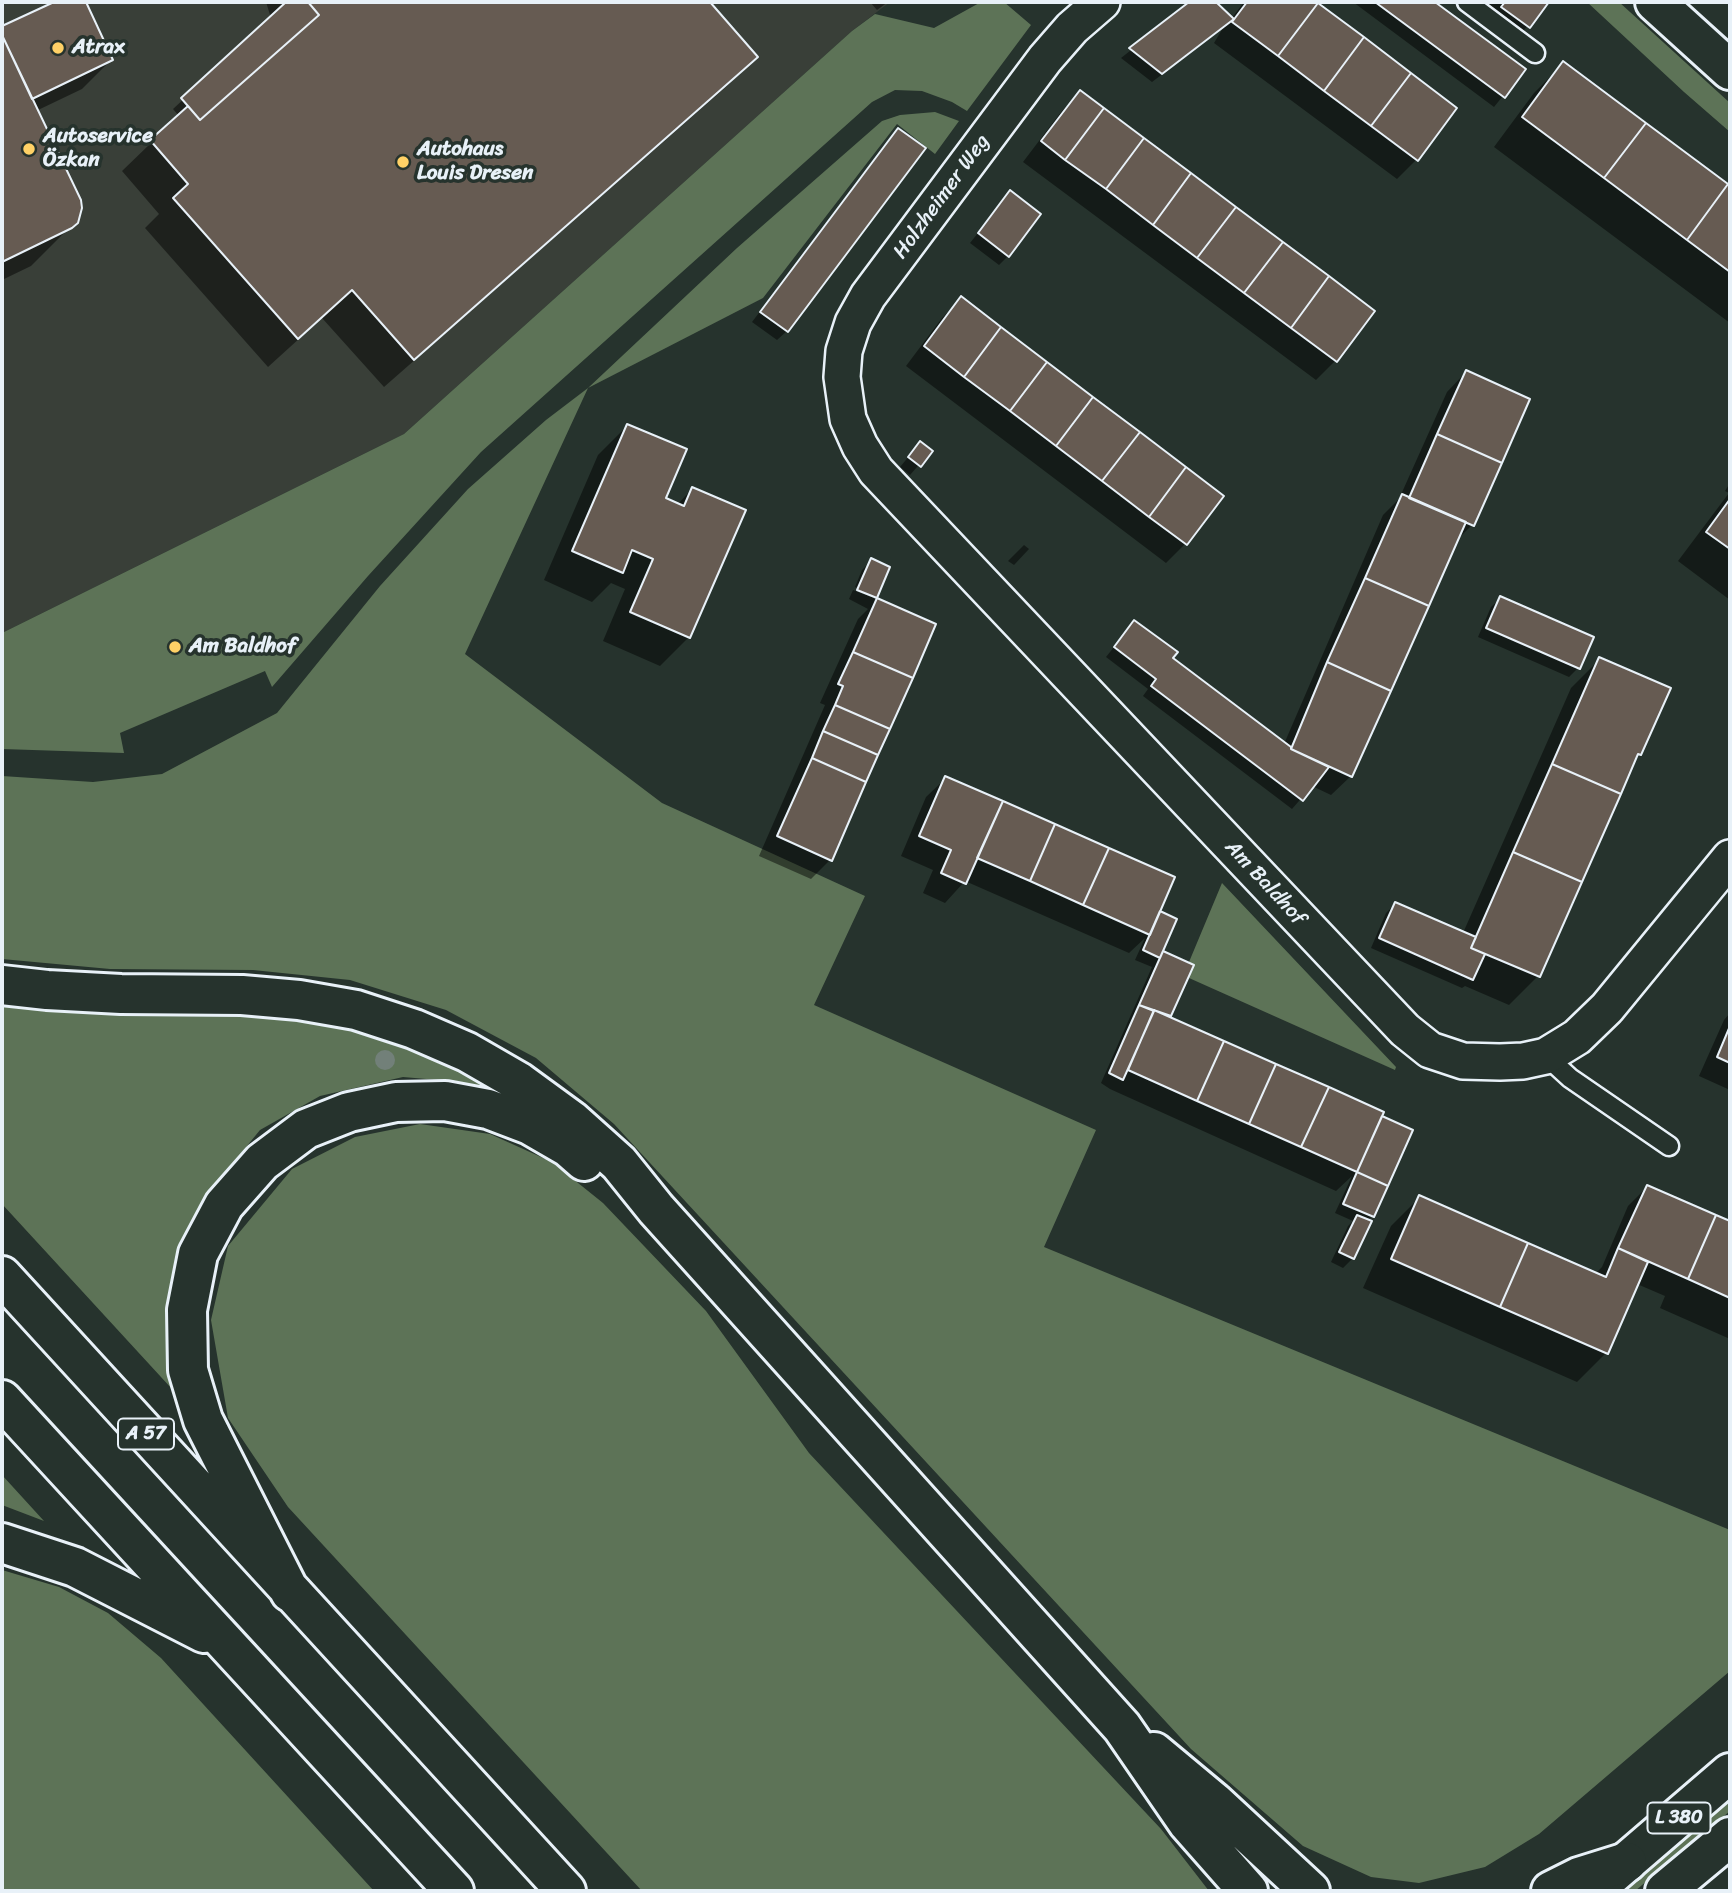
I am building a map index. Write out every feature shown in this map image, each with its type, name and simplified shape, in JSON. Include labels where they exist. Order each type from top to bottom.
[{"type":"main road","points":[[1656,2],[1730,70]]},
{"type":"main road","points":[[2,985],[121,994],[242,995],[299,1000],[356,1010],[414,1029],[467,1052],[509,1076],[571,1120],[620,1163],[656,1209],[1122,1727],[1188,1823],[1243,1888]]},
{"type":"main road","points":[[290,1592],[203,1420],[188,1370],[187,1310],[198,1254],[224,1205],[262,1162],[306,1129],[349,1112],[396,1102],[445,1101],[488,1109],[530,1125],[568,1147],[604,1177],[656,1209]]},
{"type":"main road","name":"A 57","points":[[2,1276],[566,1891]]},
{"type":"main road","points":[[2,1400],[454,1891]]},
{"type":"main road","points":[[2,1543],[75,1567],[227,1645]]},
{"type":"main road","points":[[1122,1727],[1214,1802],[1309,1887]]},
{"type":"main road","name":"L 380","points":[[1591,1891],[1730,1773]]},
{"type":"main road","name":"L 380","points":[[1665,1891],[1730,1837]]},
{"type":"main road","points":[[1550,1891],[1579,1877],[1627,1862]]},
{"type":"street","name":"Holzheimer Weg","points":[[848,419],[842,377],[844,351],[853,323],[868,296],[1045,59],[1072,28],[1102,2]]},
{"type":"street","name":"Am Baldhof","points":[[848,419],[860,446],[876,471],[1405,1030],[1430,1050],[1463,1061],[1500,1062],[1546,1056],[1577,1037],[1608,1008],[1730,858]]},
{"type":"lane","points":[[1468,2],[1535,53]]},
{"type":"lane","points":[[1546,1056],[1570,1078],[1669,1146]]},
{"type":"shaded area","points":[[2,2],[890,2],[852,31],[404,434],[2,633]]},
{"type":"green space","points":[[981,2],[1004,2],[1031,25],[967,111],[952,102],[922,91],[895,90],[872,102],[481,452],[272,687],[265,671],[120,733],[124,753],[2,749],[2,633],[404,434],[852,31],[875,14],[934,28]]},
{"type":"green space","points":[[1587,2],[1619,2],[1730,103],[1730,132],[1684,92]]},
{"type":"green space","points":[[935,112],[959,121],[935,154],[897,124],[763,298],[588,388],[737,248],[882,121],[900,115]]},
{"type":"green space","points":[[588,388],[465,654],[662,803],[865,896],[814,1005],[1096,1130],[1044,1247],[1730,1530],[1730,1671],[1539,1834],[1485,1867],[1419,1883],[1371,1877],[1303,1846],[1191,1749],[614,1124],[536,1058],[446,1010],[350,980],[253,970],[110,969],[2,959],[2,776],[93,782],[162,774],[277,713],[380,586],[468,489],[546,420]]},
{"type":"green space","points":[[1222,883],[1396,1067],[1395,1070],[1189,978],[1194,965],[1189,962]]},
{"type":"green space","points":[[2,999],[237,1008],[336,1021],[430,1052],[522,1101],[461,1082],[403,1077],[320,1096],[260,1130],[202,1201],[171,1288],[172,1389],[2,1204]]},
{"type":"green space","points":[[420,1124],[490,1134],[552,1162],[603,1203],[706,1311],[809,1453],[1161,1829],[1209,1891],[642,1891],[288,1507],[228,1418],[211,1320],[228,1246],[292,1169],[355,1137]]},
{"type":"green space","points":[[2,1475],[44,1521],[2,1505]]},
{"type":"green space","points":[[2,1570],[59,1587],[108,1613],[161,1658],[374,1891],[2,1891]]},
{"type":"green space","points":[[1730,1798],[1730,1811],[1635,1891],[1618,1891]]},
{"type":"building","name":"Atrax","points":[[54,2],[86,2],[113,60],[32,99],[2,35],[2,26]]},
{"type":"building","points":[[286,2],[308,2],[319,15],[200,120],[181,98]]},
{"type":"building","name":"Autohaus Louis Dresen","points":[[308,2],[710,2],[758,57],[414,360],[352,290],[298,339],[173,198],[188,184],[150,140],[188,106],[200,120],[319,15]]},
{"type":"building","points":[[1189,2],[1216,2],[1234,19],[1162,74],[1129,48]]},
{"type":"building","points":[[1247,2],[1318,3],[1278,56],[1232,22]]},
{"type":"building","points":[[1375,2],[1435,2],[1526,69],[1505,98]]},
{"type":"building","points":[[1505,2],[1549,2],[1530,28],[1501,7]]},
{"type":"building","points":[[1318,3],[1364,37],[1324,91],[1278,56]]},
{"type":"building","name":"Autoservice Özkan","points":[[2,35],[81,200],[82,208],[78,223],[72,228],[2,262]]},
{"type":"building","points":[[1364,37],[1411,73],[1371,126],[1324,91]]},
{"type":"building","points":[[1563,61],[1646,123],[1604,178],[1522,117]]},
{"type":"building","points":[[1411,73],[1457,108],[1418,161],[1371,126]]},
{"type":"building","points":[[1080,90],[1104,108],[1065,160],[1041,141]]},
{"type":"building","points":[[1104,108],[1144,138],[1106,189],[1065,160]]},
{"type":"building","points":[[1646,123],[1728,184],[1687,240],[1604,178]]},
{"type":"building","points":[[898,128],[926,148],[788,332],[760,312]]},
{"type":"building","points":[[1144,138],[1191,173],[1153,225],[1106,189]]},
{"type":"building","points":[[1191,173],[1236,207],[1197,258],[1153,225]]},
{"type":"building","points":[[1728,184],[1730,186],[1730,272],[1687,240]]},
{"type":"building","points":[[1010,190],[1041,214],[1009,257],[978,233]]},
{"type":"building","points":[[1236,207],[1283,242],[1244,293],[1197,258]]},
{"type":"building","points":[[1283,242],[1329,276],[1291,328],[1244,293]]},
{"type":"building","points":[[1329,276],[1375,311],[1337,362],[1291,328]]},
{"type":"building","points":[[961,296],[1001,327],[964,377],[924,346]]},
{"type":"building","points":[[1001,327],[1047,362],[1010,411],[964,377]]},
{"type":"building","points":[[1047,362],[1093,397],[1056,446],[1010,411]]},
{"type":"building","points":[[1466,370],[1530,399],[1502,463],[1437,434]]},
{"type":"building","points":[[1093,397],[1140,432],[1102,481],[1056,446]]},
{"type":"building","points":[[627,424],[687,449],[666,498],[684,506],[692,487],[746,510],[690,638],[630,612],[653,559],[632,550],[623,573],[572,551]]},
{"type":"building","points":[[1140,432],[1186,467],[1149,517],[1102,481]]},
{"type":"building","points":[[1437,434],[1502,463],[1474,526],[1409,498]]},
{"type":"building","points":[[920,441],[933,451],[921,467],[908,457]]},
{"type":"building","points":[[1186,467],[1224,496],[1187,545],[1149,517]]},
{"type":"building","points":[[1402,494],[1466,522],[1429,606],[1365,578]]},
{"type":"building","points":[[1730,499],[1730,549],[1706,532]]},
{"type":"building","points":[[871,558],[890,567],[877,598],[857,590]]},
{"type":"building","points":[[1365,578],[1429,606],[1391,691],[1327,662]]},
{"type":"building","points":[[1500,596],[1594,637],[1580,669],[1486,628]]},
{"type":"building","points":[[877,598],[936,624],[913,678],[853,652]]},
{"type":"building","points":[[1134,620],[1178,652],[1173,658],[1291,749],[1329,767],[1303,801],[1151,686],[1156,679],[1114,647]]},
{"type":"building","points":[[853,652],[913,678],[890,729],[835,705],[843,686],[838,684]]},
{"type":"building","points":[[1599,657],[1671,688],[1621,794],[1552,764]]},
{"type":"building","points":[[1327,662],[1391,691],[1352,777],[1291,749]]},
{"type":"building","points":[[835,705],[890,729],[878,755],[823,731]]},
{"type":"building","points":[[823,731],[878,755],[866,782],[812,758]]},
{"type":"building","points":[[812,758],[866,782],[832,861],[777,836]]},
{"type":"building","points":[[1552,764],[1621,794],[1582,882],[1513,852]]},
{"type":"building","points":[[945,776],[1003,801],[966,884],[941,873],[951,850],[919,836]]},
{"type":"building","points":[[1003,801],[1055,824],[1030,881],[977,858]]},
{"type":"building","points":[[1055,824],[1109,848],[1083,905],[1030,881]]},
{"type":"building","points":[[1109,848],[1175,877],[1150,935],[1083,905]]},
{"type":"building","points":[[1513,852],[1582,882],[1540,977],[1471,948]]},
{"type":"building","points":[[1395,902],[1476,937],[1471,948],[1485,954],[1473,980],[1379,938]]},
{"type":"building","points":[[1160,911],[1177,919],[1160,958],[1143,950]]},
{"type":"building","points":[[1163,951],[1194,965],[1171,1016],[1139,1005]]},
{"type":"building","points":[[1139,1005],[1154,1011],[1123,1080],[1109,1073]]},
{"type":"building","points":[[1154,1010],[1224,1041],[1197,1101],[1128,1070]]},
{"type":"building","points":[[1730,1026],[1730,1063],[1717,1057]]},
{"type":"building","points":[[1224,1041],[1276,1064],[1249,1124],[1197,1101]]},
{"type":"building","points":[[1276,1064],[1329,1087],[1301,1147],[1249,1124]]},
{"type":"building","points":[[1329,1087],[1384,1112],[1357,1172],[1301,1147]]},
{"type":"building","points":[[1382,1116],[1413,1130],[1388,1186],[1357,1172]]},
{"type":"building","points":[[1357,1172],[1388,1186],[1374,1217],[1343,1204]]},
{"type":"building","points":[[1647,1185],[1716,1215],[1688,1279],[1618,1248]]},
{"type":"building","points":[[1419,1195],[1528,1243],[1500,1307],[1391,1259]]},
{"type":"building","points":[[1357,1215],[1372,1221],[1354,1259],[1339,1252]]},
{"type":"building","points":[[1716,1215],[1730,1221],[1730,1298],[1688,1279]]},
{"type":"building","points":[[1528,1243],[1606,1277],[1618,1248],[1648,1262],[1608,1354],[1500,1307]]},
{"type":"place","name":"Atrax","points":[[58,48]]},
{"type":"place","name":"Autoservice Özkan","points":[[29,149]]},
{"type":"place","name":"Autohaus Louis Dresen","points":[[403,162]]},
{"type":"place","name":"Am Baldhof","points":[[175,647]]}]
